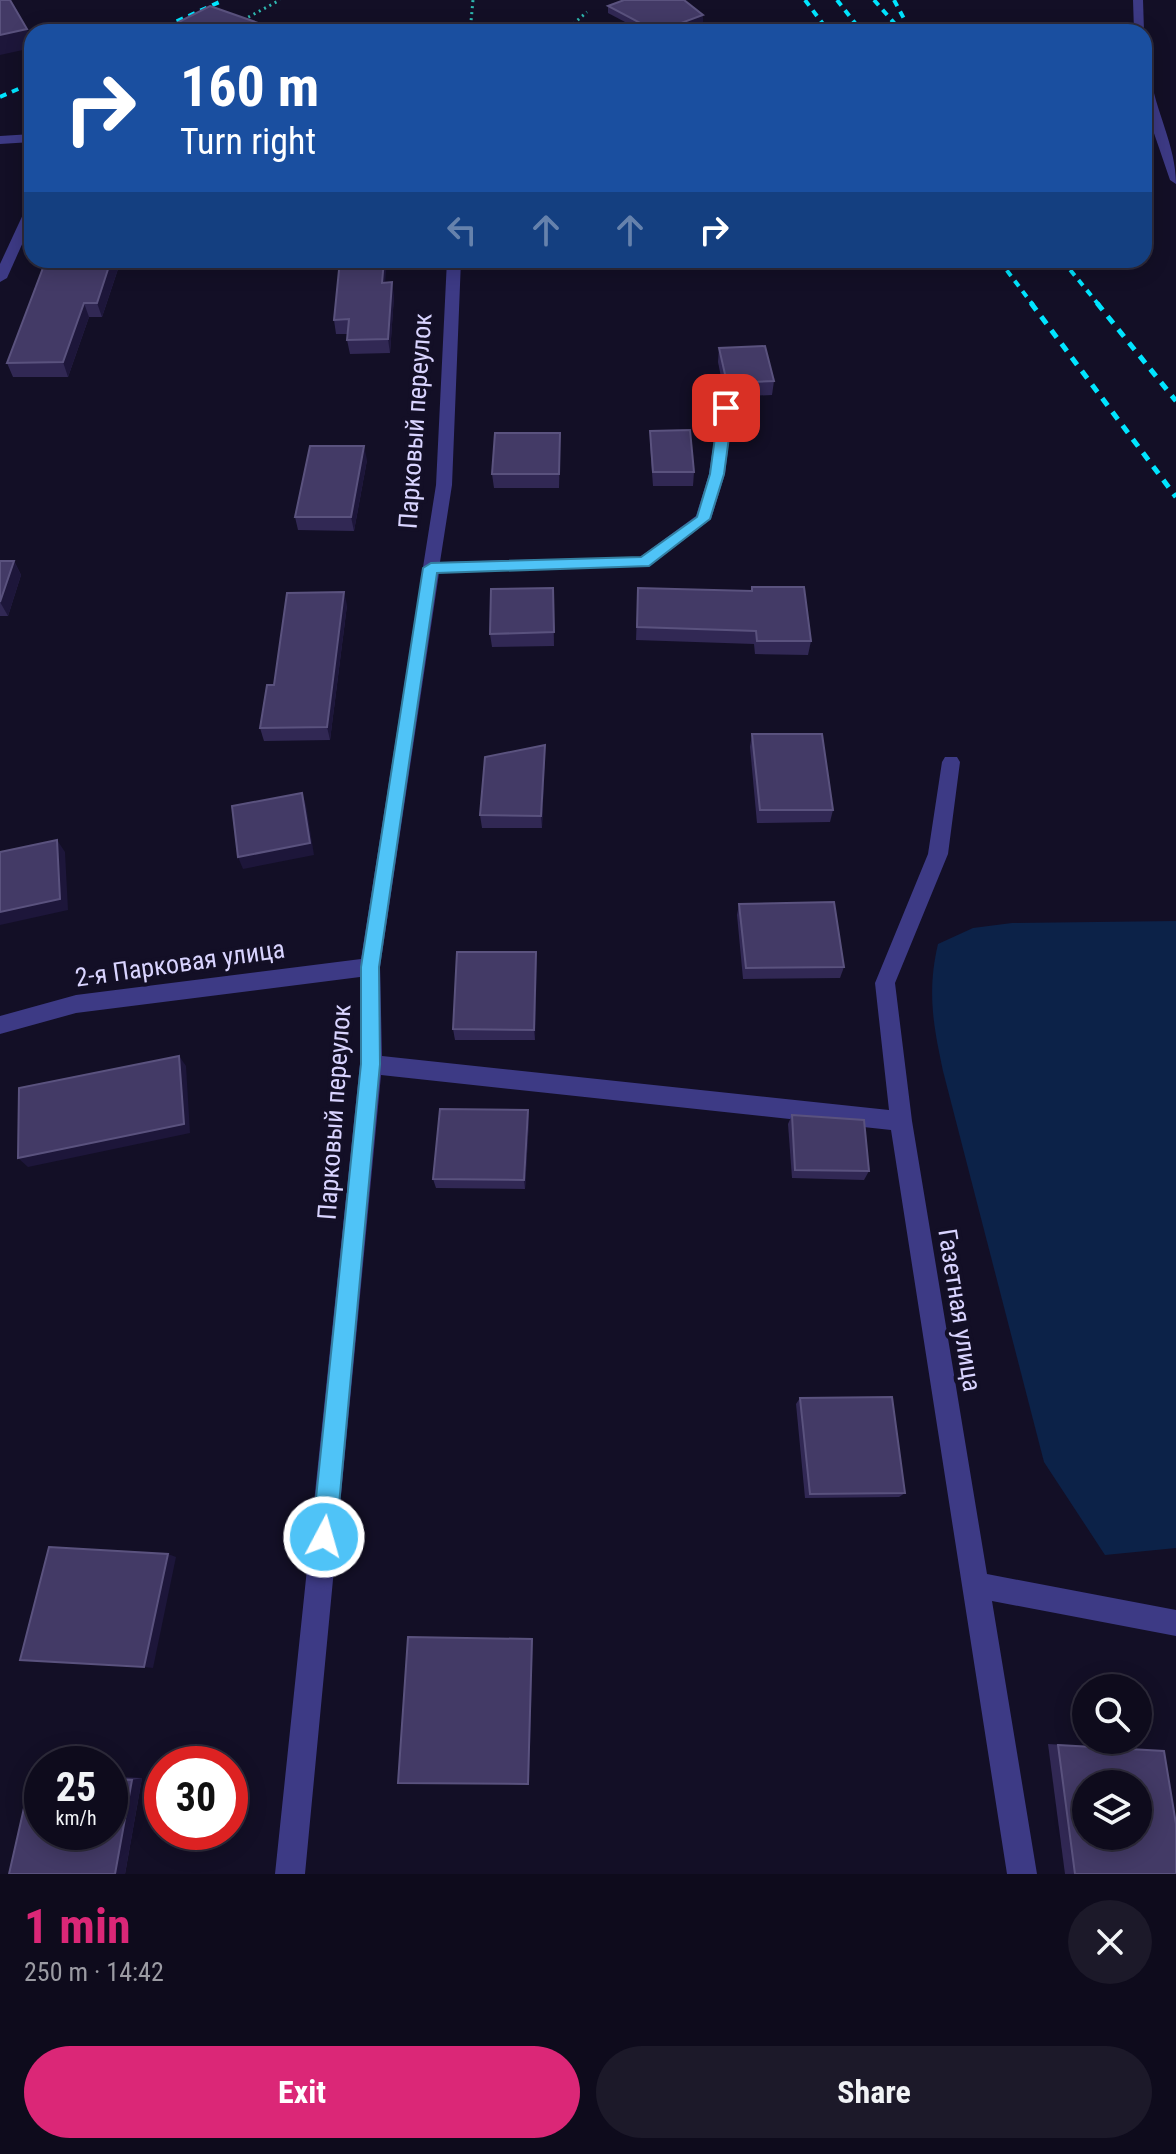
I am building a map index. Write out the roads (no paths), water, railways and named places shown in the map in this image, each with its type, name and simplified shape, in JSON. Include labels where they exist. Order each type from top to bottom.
[{"type":"street","points":[[1138,0],[1139,24]]},
{"type":"street","points":[[1152,110],[1176,180]]},
{"type":"street","points":[[0,140],[24,138]]},
{"type":"street","points":[[0,278],[24,226]]},
{"type":"street","name":"Парковый переулок","points":[[290,1874],[371,1064],[370,967],[444,485],[454,268]]},
{"type":"street","points":[[431,568],[644,562],[703,519],[717,474],[726,408]]},
{"type":"street","name":"Газетная улица","points":[[951,762],[938,854],[885,983],[901,1121],[1022,1874]]},
{"type":"street","name":"2-я Парковая улица","points":[[0,1025],[76,1004],[370,967]]},
{"type":"street","points":[[371,1064],[901,1121]]},
{"type":"street","points":[[976,1585],[1176,1623]]},
{"type":"water","points":[[1176,921],[1176,1548],[1105,1555],[1044,1462],[943,1071],[934,1023],[933,977],[938,944],[973,928],[1012,923]]},
{"type":"railway","points":[[171,24],[224,0]]},
{"type":"railway","points":[[805,0],[823,24]]},
{"type":"railway","points":[[837,0],[856,24]]},
{"type":"railway","points":[[874,0],[895,24]]},
{"type":"railway","points":[[894,0],[907,24]]},
{"type":"railway","points":[[0,97],[24,86]]},
{"type":"railway","points":[[1005,268],[1033,305]]},
{"type":"railway","points":[[1069,268],[1099,305]]},
{"type":"railway","points":[[1031,303],[1176,497]]},
{"type":"railway","points":[[1097,303],[1176,401]]}]
